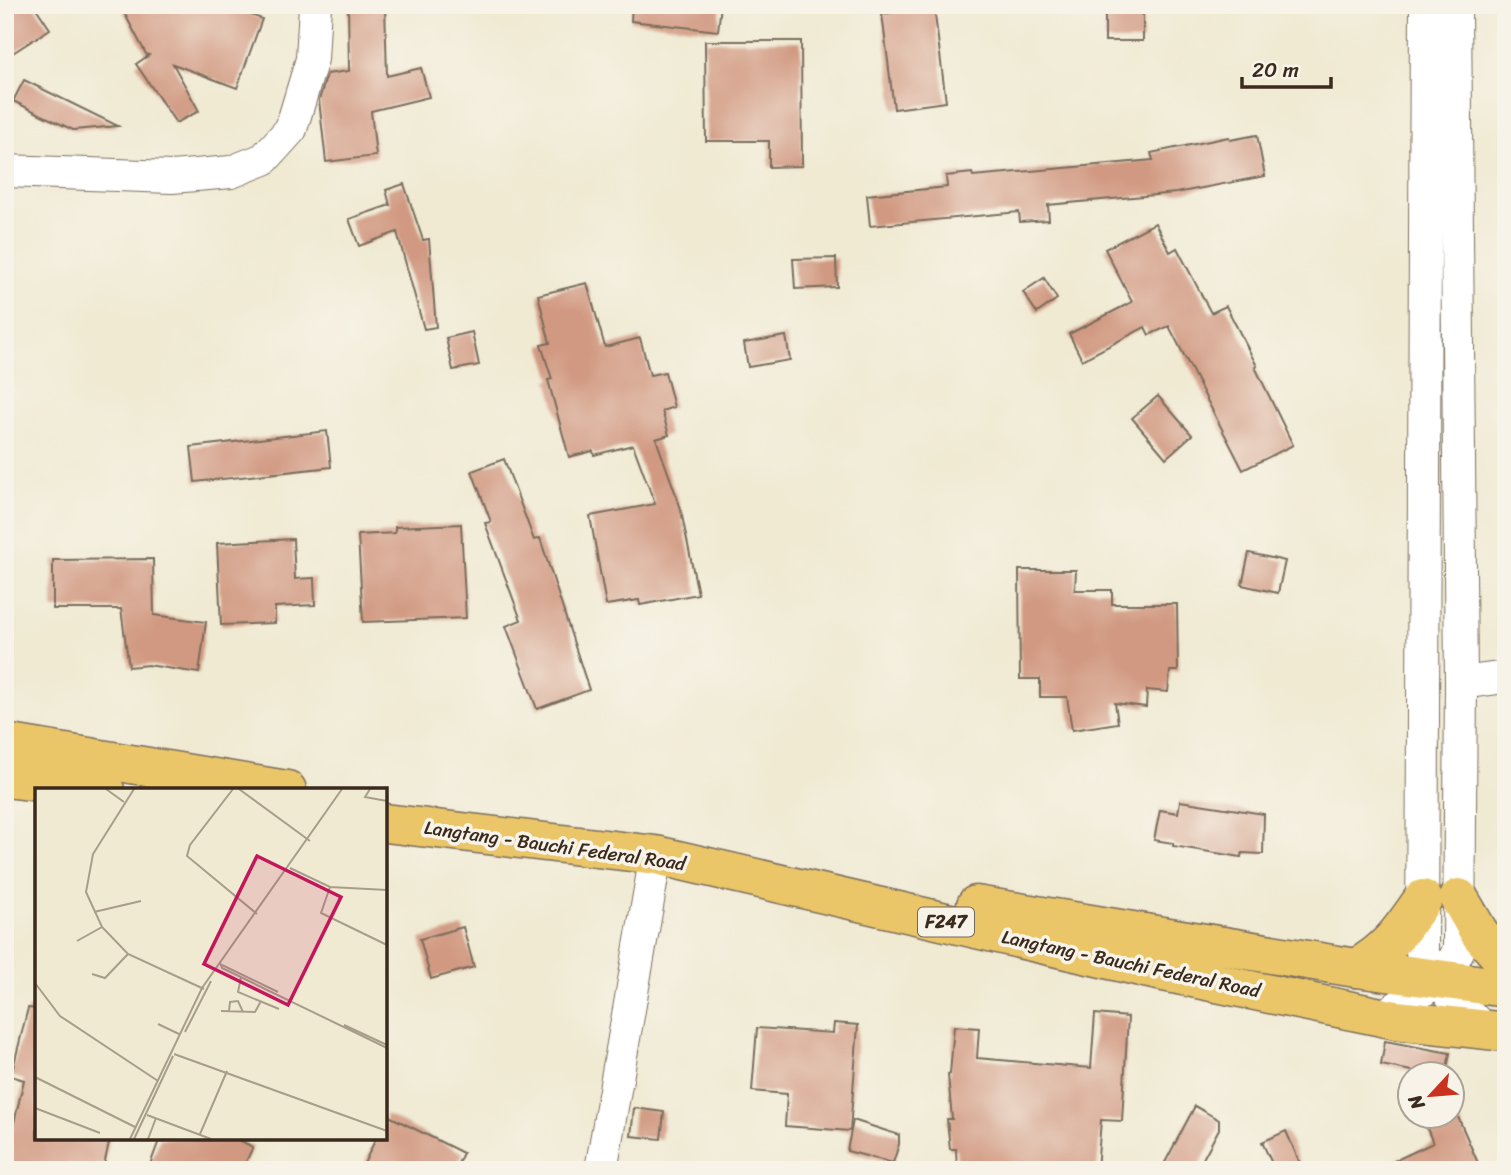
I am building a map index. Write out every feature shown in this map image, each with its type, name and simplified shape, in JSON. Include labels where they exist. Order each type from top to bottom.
[{"type":"main road","points":[[5,743],[275,788]]},
{"type":"main road","points":[[5,778],[88,788]]},
{"type":"main road","name":"Langtang - Bauchi Federal Road","points":[[387,806],[1356,968],[1506,988]]},
{"type":"main road","name":"Langtang - Bauchi Federal Road","points":[[387,823],[656,855],[1158,971],[1381,1017],[1494,1030]]},
{"type":"main road","points":[[1356,968],[1375,957],[1441,898],[1480,934],[1506,963]]},
{"type":"street","points":[[5,172],[172,177],[231,172],[264,159],[291,129],[312,59],[314,5]]},
{"type":"street","points":[[1381,1017],[1437,980],[1453,963],[1459,949],[1441,898],[1426,5]]},
{"type":"street","points":[[1441,898],[1461,683],[1455,5]]},
{"type":"street","points":[[1461,683],[1506,677]]},
{"type":"street","points":[[601,1170],[656,855]]},
{"type":"street","points":[[1437,980],[1494,1030]]},
{"type":"building","points":[[5,5],[34,5],[50,29],[5,58]]},
{"type":"building","points":[[120,5],[225,5],[262,19],[237,88],[173,64],[199,111],[176,123],[136,64],[149,55]]},
{"type":"building","points":[[348,5],[385,5],[387,76],[421,68],[429,97],[371,111],[376,156],[326,162],[319,100],[327,74],[349,71]]},
{"type":"building","points":[[632,5],[721,5],[718,31],[631,21]]},
{"type":"building","points":[[1105,5],[1143,5],[1143,41],[1105,41]]},
{"type":"building","points":[[934,7],[946,102],[894,109],[882,14]]},
{"type":"building","points":[[705,41],[801,41],[802,166],[769,167],[769,141],[706,141]]},
{"type":"building","points":[[24,80],[118,126],[73,130],[13,101]]},
{"type":"building","points":[[1257,135],[1265,176],[1176,193],[1048,205],[1049,220],[1020,222],[1019,212],[870,226],[867,195],[947,187],[946,176],[1153,160],[1151,153],[1229,137],[1230,140]]},
{"type":"building","points":[[404,184],[423,240],[429,239],[436,327],[424,329],[397,232],[359,246],[349,219],[390,205],[386,190]]},
{"type":"building","points":[[1155,223],[1170,252],[1177,248],[1211,313],[1226,306],[1293,445],[1243,470],[1169,326],[1149,335],[1145,327],[1082,360],[1069,334],[1132,302],[1105,249]]},
{"type":"building","points":[[836,258],[837,287],[795,289],[793,259]]},
{"type":"building","points":[[1044,278],[1057,299],[1037,313],[1023,292]]},
{"type":"building","points":[[587,283],[605,347],[640,338],[650,375],[665,372],[674,407],[662,411],[669,435],[656,439],[680,506],[698,594],[640,605],[639,600],[606,605],[590,516],[655,504],[633,445],[594,455],[593,451],[569,457],[548,380],[552,379],[541,345],[550,343],[538,295]]},
{"type":"building","points":[[472,332],[479,365],[453,370],[446,338]]},
{"type":"building","points":[[786,336],[790,360],[748,367],[744,343]]},
{"type":"building","points":[[1158,396],[1192,435],[1166,458],[1132,418]]},
{"type":"building","points":[[327,431],[331,467],[195,482],[191,447]]},
{"type":"building","points":[[504,459],[534,540],[540,538],[589,690],[537,709],[506,626],[521,620],[485,523],[491,522],[472,471]]},
{"type":"building","points":[[461,524],[466,618],[363,622],[358,535],[395,533],[395,527]]},
{"type":"building","points":[[293,539],[295,579],[314,578],[315,605],[275,607],[275,623],[221,625],[217,543]]},
{"type":"building","points":[[1249,553],[1285,561],[1278,593],[1242,585]]},
{"type":"building","points":[[153,559],[154,615],[206,622],[199,673],[148,665],[129,667],[121,609],[53,609],[53,560]]},
{"type":"building","points":[[1019,570],[1076,570],[1075,590],[1112,590],[1112,604],[1177,604],[1178,671],[1170,671],[1168,692],[1147,690],[1146,707],[1115,703],[1118,723],[1072,730],[1067,697],[1040,697],[1040,679],[1020,679]]},
{"type":"building","points":[[1180,801],[1264,814],[1263,854],[1242,853],[1241,857],[1173,846],[1173,843],[1154,840],[1160,810],[1178,813]]},
{"type":"building","points":[[463,927],[474,967],[431,979],[420,939]]},
{"type":"building","points":[[28,1008],[35,1009],[35,1140],[110,1140],[103,1170],[5,1170],[5,1131],[12,1132],[24,1080],[11,1076]]},
{"type":"building","points":[[1095,1014],[1128,1017],[1122,1121],[1101,1120],[1097,1170],[957,1170],[956,1149],[950,1149],[947,1119],[952,1119],[948,1075],[954,1026],[979,1028],[977,1058],[1091,1068]]},
{"type":"building","points":[[834,1023],[858,1025],[850,1131],[785,1126],[787,1094],[752,1091],[757,1028],[833,1033]]},
{"type":"building","points":[[1385,1041],[1450,1053],[1449,1060],[1396,1060],[1396,1068],[1381,1065]]},
{"type":"building","points":[[1195,1106],[1219,1120],[1219,1129],[1197,1170],[1161,1170]]},
{"type":"building","points":[[634,1108],[664,1112],[661,1139],[631,1136]]},
{"type":"building","points":[[387,1115],[463,1153],[455,1170],[361,1170],[375,1140],[387,1140]]},
{"type":"building","points":[[853,1120],[899,1135],[893,1163],[847,1151]]},
{"type":"building","points":[[1428,1130],[1464,1130],[1481,1170],[1375,1170],[1433,1143]]},
{"type":"building","points":[[1286,1131],[1303,1170],[1275,1170],[1262,1142]]},
{"type":"building","points":[[159,1140],[239,1140],[253,1147],[242,1170],[148,1170]]}]
